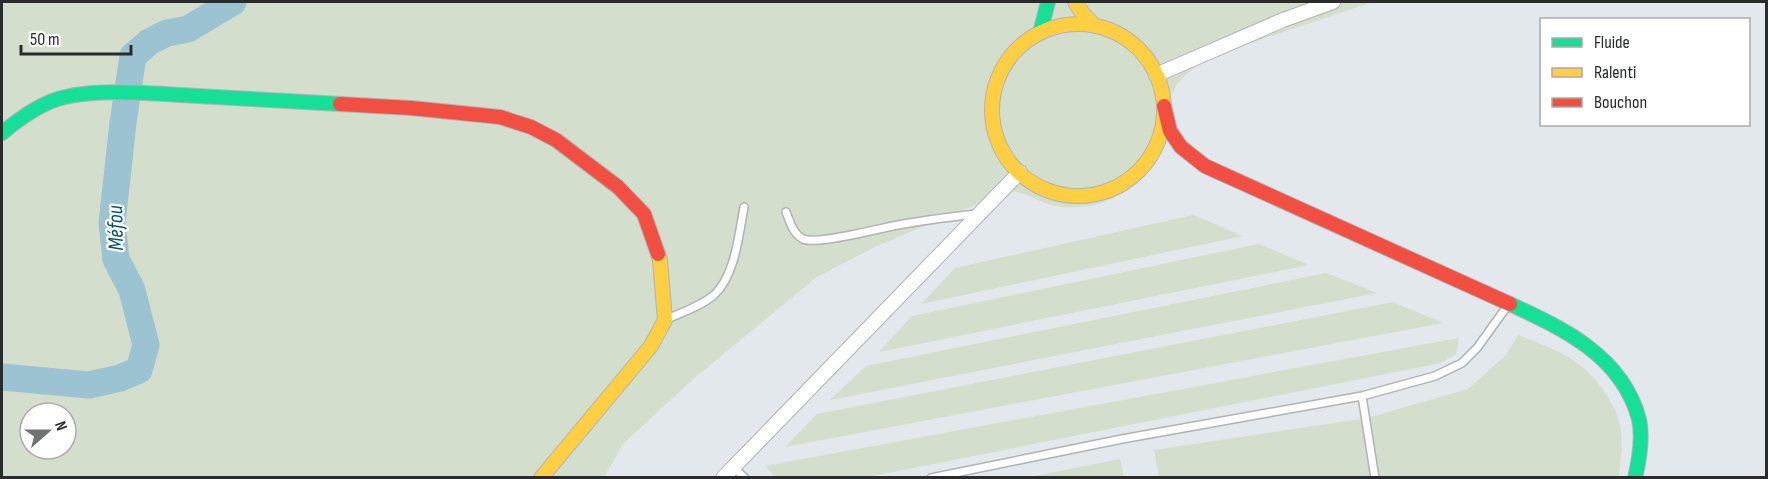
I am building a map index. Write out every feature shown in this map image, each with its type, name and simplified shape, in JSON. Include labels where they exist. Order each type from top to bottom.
[{"type":"main road","points":[[1040,33],[1048,2]]},
{"type":"main road","points":[[1076,2],[1083,14],[1095,26]]},
{"type":"main road","points":[[1164,106],[1160,136],[1151,156],[1137,174],[1111,190],[1090,196],[1067,196],[1053,193],[1039,187],[1020,172],[1009,161],[997,139],[992,114],[995,90],[1004,66],[1020,47],[1040,33],[1067,25],[1095,26],[1110,30],[1125,38],[1148,61],[1156,75],[1162,90],[1170,131],[1181,147],[1205,166],[1547,321],[1590,347],[1622,380],[1639,420],[1640,456],[1635,477]]},
{"type":"main road","points":[[2,133],[17,120],[44,105],[63,97],[88,93],[159,94],[411,108],[500,117],[531,127],[556,140],[618,187],[644,214],[660,260],[665,320],[651,346],[540,477]]},
{"type":"street","points":[[1156,75],[1283,20],[1333,2]]},
{"type":"street","points":[[723,477],[1020,172]]},
{"type":"lane","points":[[665,320],[715,295],[727,279],[736,249],[744,207]]},
{"type":"lane","points":[[786,212],[792,228],[803,239],[816,240],[898,225],[978,214]]},
{"type":"lane","points":[[931,477],[1122,439],[1362,396],[1436,376],[1462,363],[1477,348],[1509,304]]},
{"type":"lane","points":[[1362,396],[1375,477]]},
{"type":"lane","points":[[733,467],[745,477]]},
{"type":"shaded area","points":[[1373,2],[1766,2],[1766,477],[604,478],[623,444],[696,377],[817,277],[877,246],[1009,191],[1020,192],[1032,197],[1117,198],[1145,174],[1168,120],[1171,95],[1183,77],[1199,63],[1216,55]]},
{"type":"green space","points":[[2,2],[1373,2],[1216,55],[1191,71],[1180,81],[1172,94],[1163,138],[1149,168],[1128,190],[1114,198],[1098,204],[1064,207],[1009,191],[877,246],[817,277],[696,377],[623,444],[604,478],[2,477]]},
{"type":"green space","points":[[1193,215],[1243,236],[921,304],[955,268]]},
{"type":"green space","points":[[1259,244],[1309,265],[879,352],[912,316]]},
{"type":"green space","points":[[1326,273],[1377,293],[830,400],[866,366]]},
{"type":"green space","points":[[1393,302],[1443,323],[785,447],[817,414]]},
{"type":"green space","points":[[1518,335],[1575,361],[1601,387],[1614,408],[1621,431],[1619,478],[1159,477],[1154,450],[1367,418],[1468,389],[1506,355]]},
{"type":"green space","points":[[1459,338],[1456,354],[1441,363],[868,477],[775,477],[765,466]]},
{"type":"green space","points":[[1120,459],[1124,477],[1030,477]]},
{"type":"waterway","name":"Méfou","points":[[2,377],[89,385],[120,378],[139,370],[146,345],[132,290],[116,259],[112,223],[133,56],[149,42],[167,33],[188,29],[233,2]]},
{"type":"traffic: fast","points":[[1040,33],[1048,2]]},
{"type":"traffic: fast","points":[[2,133],[24,116],[48,103],[65,97],[92,93],[137,93],[340,104]]},
{"type":"traffic: fast","points":[[1510,304],[1551,324],[1588,347],[1619,378],[1631,397],[1639,419],[1640,449],[1635,478]]},
{"type":"traffic: slow","points":[[1075,2],[1095,26]]},
{"type":"traffic: slow","points":[[1078,24],[1111,31],[1139,49],[1157,77],[1164,110],[1157,143],[1139,171],[1111,189],[1078,196],[1045,189],[1017,171],[999,143],[992,110],[999,77],[1017,49],[1045,31],[1078,24]]},
{"type":"traffic: slow","points":[[541,478],[651,346],[665,320],[658,254]]},
{"type":"traffic: jam","points":[[340,104],[500,117],[531,127],[556,140],[618,187],[644,214],[658,254]]},
{"type":"traffic: jam","points":[[1164,106],[1170,131],[1181,147],[1205,166],[1510,304]]}]
